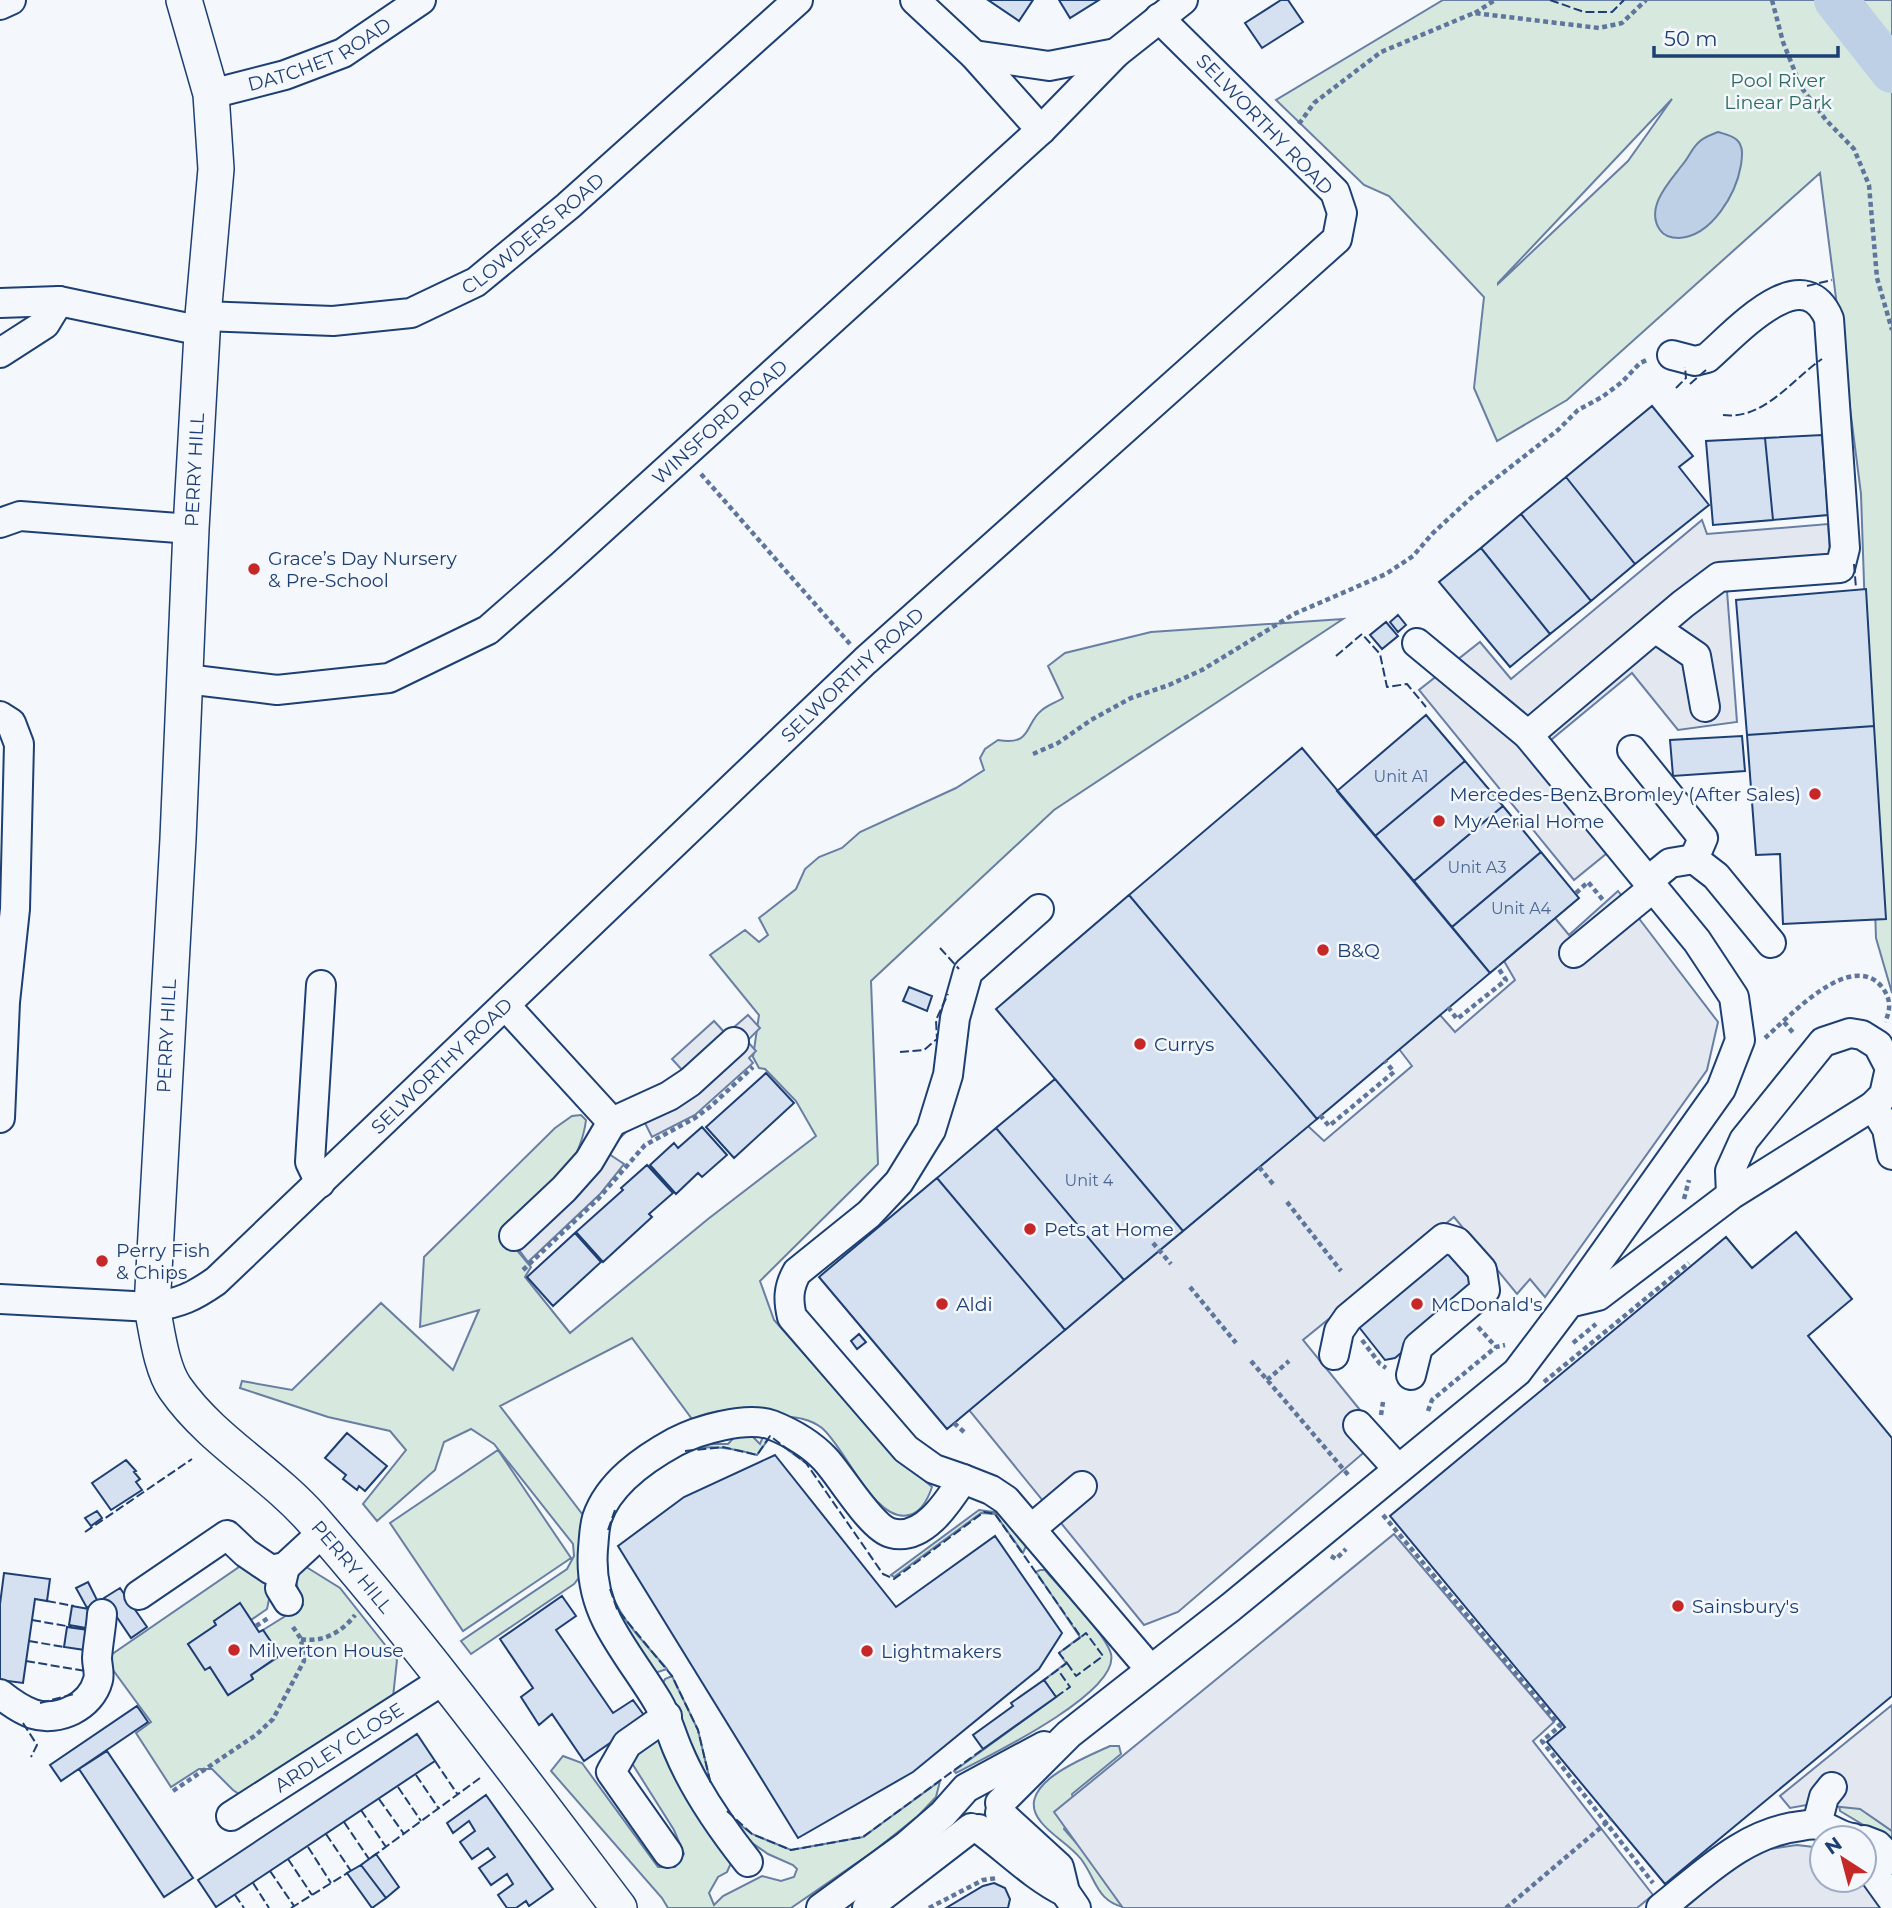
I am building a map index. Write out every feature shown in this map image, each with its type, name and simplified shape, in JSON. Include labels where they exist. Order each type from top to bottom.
[{"type":"main road","name":"PERRY HILL","points":[[184,0],[211,94],[216,169],[203,323],[191,529],[186,679],[152,1307],[160,1349],[173,1385],[201,1421],[298,1504],[323,1532],[445,1679],[619,1908]]},
{"type":"street","points":[[0,5],[11,0]]},
{"type":"street","name":"DATCHET ROAD","points":[[211,94],[285,75],[343,53],[421,0]]},
{"type":"street","name":"CLOWDERS ROAD","points":[[0,303],[59,301],[203,323],[333,321],[411,313],[476,282],[568,206],[798,0]]},
{"type":"street","points":[[915,0],[974,55],[1041,130]]},
{"type":"street","name":"WINSFORD ROAD","points":[[186,679],[277,690],[389,678],[488,630],[1041,130],[1116,53],[1183,0]]},
{"type":"street","name":"SELWORTHY ROAD","points":[[0,1299],[152,1307],[175,1304],[192,1297],[216,1281],[865,661],[1336,239],[1342,213],[1335,192],[1158,18]]},
{"type":"street","points":[[974,55],[1049,66],[1116,53]]},
{"type":"street","points":[[1528,735],[1719,577],[1840,568],[1845,548],[1829,319],[1825,308],[1806,296],[1786,297],[1765,308],[1707,358],[1695,361],[1672,355]]},
{"type":"street","points":[[0,352],[45,324],[59,301]]},
{"type":"street","points":[[0,523],[20,516],[191,529]]},
{"type":"street","points":[[1655,628],[1696,656],[1705,707]]},
{"type":"street","points":[[867,1908],[988,1818],[1069,1734],[1231,1607],[1517,1371],[1569,1303],[1721,1089],[1740,1040],[1734,997],[1697,941],[1528,735],[1417,643]]},
{"type":"street","points":[[0,716],[12,723],[19,744],[15,909],[5,1002],[0,1118]]},
{"type":"street","points":[[1632,750],[1703,838],[1694,859]]},
{"type":"street","points":[[1574,953],[1651,884],[1670,863],[1694,859],[1716,876],[1771,943]]},
{"type":"street","points":[[1039,909],[968,972],[954,1018],[948,1075],[931,1130],[899,1182],[869,1214],[797,1272],[790,1284],[788,1299],[792,1317],[798,1325],[906,1449],[934,1469],[991,1490],[1006,1500],[1150,1670]]},
{"type":"street","points":[[320,1183],[310,1163],[321,985]]},
{"type":"street","points":[[505,1005],[612,1122]]},
{"type":"street","points":[[1569,1303],[1598,1296],[1731,1195],[1873,1106],[1884,1095],[1890,1068],[1878,1045],[1862,1035],[1850,1033],[1823,1042],[1744,1140],[1730,1171],[1731,1195]]},
{"type":"street","points":[[514,1236],[564,1189],[589,1161],[612,1122],[669,1096],[690,1082],[734,1042]]},
{"type":"street","points":[[1873,1106],[1887,1129],[1892,1155]]},
{"type":"street","points":[[1334,1355],[1339,1331],[1348,1318],[1444,1238],[1457,1242],[1482,1270],[1485,1290],[1418,1347],[1399,1371]]},
{"type":"street","points":[[748,1862],[724,1832],[702,1796],[678,1751],[667,1716],[607,1622],[593,1578],[596,1520],[605,1500],[619,1482],[661,1450],[701,1431],[746,1423],[768,1424],[811,1445],[875,1523],[890,1533],[906,1534],[921,1528],[937,1513],[962,1479]]},
{"type":"street","points":[[1369,1426],[1398,1469]]},
{"type":"street","points":[[1031,1529],[1082,1486]]},
{"type":"street","points":[[139,1595],[228,1535],[246,1553],[271,1570],[285,1567],[323,1532]]},
{"type":"street","points":[[284,1611],[280,1588],[285,1567]]},
{"type":"street","points":[[0,1694],[24,1711],[49,1717],[79,1706],[90,1696],[99,1679],[97,1657],[102,1614]]},
{"type":"street","name":"ARDLEY CLOSE","points":[[231,1816],[445,1679]]},
{"type":"street","points":[[667,1716],[627,1744],[611,1772],[668,1853]]},
{"type":"street","points":[[821,1908],[906,1846],[943,1814],[966,1789],[1069,1734]]},
{"type":"street","points":[[966,1789],[987,1787],[993,1791],[988,1818],[1004,1847],[1044,1882],[1071,1900]]},
{"type":"street","points":[[1817,1824],[1824,1797],[1832,1787]]},
{"type":"street","points":[[966,1789],[956,1807],[960,1820],[988,1818]]},
{"type":"street","points":[[1659,1898],[1760,1835],[1808,1825]]},
{"type":"street","points":[[1878,1846],[1892,1860]]},
{"type":"street","points":[[1878,1880],[1892,1899]]},
{"type":"path","points":[[1283,138],[1301,122],[1314,103],[1381,52],[1474,13],[1495,0]]},
{"type":"path","points":[[1474,13],[1599,28],[1622,23],[1646,0]]},
{"type":"path","points":[[1772,0],[1783,42],[1801,87],[1826,120],[1854,149],[1869,185],[1877,278],[1892,330]]},
{"type":"path","points":[[1032,754],[1058,743],[1091,720],[1131,698],[1202,670],[1294,614],[1386,574],[1413,556],[1433,533],[1472,497],[1558,430],[1578,410],[1602,397],[1640,363],[1672,355]]},
{"type":"path","points":[[684,455],[865,661]]},
{"type":"path","points":[[1576,893],[1588,882],[1605,903]]},
{"type":"path","points":[[1448,1007],[1457,1018],[1506,980],[1497,966]]},
{"type":"path","points":[[1762,1042],[1833,981],[1850,976],[1866,976],[1879,984],[1889,996],[1890,1011],[1884,1026]]},
{"type":"path","points":[[1784,1022],[1798,1039]]},
{"type":"path","points":[[1320,1115],[1329,1126],[1394,1072],[1385,1062]]},
{"type":"path","points":[[523,1270],[598,1199],[645,1145],[695,1118],[753,1067]]},
{"type":"path","points":[[1259,1167],[1273,1184]]},
{"type":"path","points":[[1287,1202],[1341,1271]]},
{"type":"path","points":[[1153,1243],[1171,1264]]},
{"type":"path","points":[[1534,1390],[1696,1257]]},
{"type":"path","points":[[1190,1287],[1236,1343]]},
{"type":"path","points":[[1565,1350],[1606,1316]]},
{"type":"path","points":[[1475,1322],[1496,1347]]},
{"type":"path","points":[[1360,1338],[1380,1364],[1399,1371]]},
{"type":"path","points":[[1425,1419],[1432,1400],[1496,1347],[1511,1344]]},
{"type":"path","points":[[1251,1361],[1352,1479]]},
{"type":"path","points":[[1267,1380],[1289,1361]]},
{"type":"path","points":[[1369,1426],[1383,1402]]},
{"type":"path","points":[[954,1423],[964,1432]]},
{"type":"path","points":[[1374,1523],[1384,1514],[1560,1726],[1542,1741],[1609,1821],[1659,1898]]},
{"type":"path","points":[[1338,1545],[1328,1555],[1336,1559],[1355,1541]]},
{"type":"path","points":[[301,1639],[319,1639],[337,1632],[354,1617],[359,1608],[377,1595]]},
{"type":"path","points":[[173,1791],[265,1728],[299,1673],[304,1661],[304,1650],[301,1639],[284,1611],[256,1626]]},
{"type":"path","points":[[1506,1908],[1609,1821]]},
{"type":"path","points":[[929,1908],[983,1880],[999,1878]]},
{"type":"green space","name":"Pool River Linear Park","points":[[1443,0],[1892,0],[1892,993],[1876,938],[1861,494],[1820,173],[1567,400],[1497,441],[1474,388],[1484,297],[1389,196],[1364,185],[1276,100]],"holes":[[[1672,99],[1628,161],[1498,284]]]},
{"type":"green space","points":[[1343,619],[1054,810],[871,981],[878,1164],[760,1281],[774,1320],[882,1442],[932,1487],[921,1508],[909,1515],[896,1515],[884,1508],[861,1482],[831,1438],[822,1428],[810,1421],[731,1411],[713,1412],[692,1419],[632,1338],[500,1406],[589,1523],[585,1570],[574,1584],[471,1654],[461,1641],[567,1569],[574,1556],[573,1544],[494,1444],[471,1429],[444,1442],[435,1470],[377,1521],[363,1504],[406,1450],[390,1431],[328,1417],[240,1388],[242,1381],[292,1390],[381,1303],[453,1370],[479,1310],[420,1327],[424,1257],[555,1128],[572,1116],[581,1115],[586,1120],[576,1155],[557,1186],[510,1242],[531,1267],[525,1277],[570,1333],[708,1219],[816,1136],[796,1101],[765,1069],[759,1068],[753,1057],[759,1015],[710,955],[745,930],[759,942],[768,935],[759,918],[796,889],[805,869],[819,857],[842,848],[860,832],[956,788],[984,770],[980,758],[985,749],[998,740],[1009,741],[1023,737],[1042,710],[1063,698],[1048,666],[1065,653],[1151,632]]},
{"type":"green space","points":[[770,1430],[803,1455],[806,1463],[770,1437],[757,1455],[721,1448],[684,1451],[664,1459],[646,1471],[631,1486],[611,1523],[605,1565],[609,1586],[626,1620],[667,1669],[655,1673],[640,1663],[606,1609],[599,1583],[597,1558],[609,1509],[622,1488],[639,1470],[660,1456],[690,1446],[728,1444],[738,1433],[748,1432],[760,1444],[764,1434]]},
{"type":"green space","points":[[498,1450],[571,1558],[463,1631],[390,1523]]},
{"type":"green space","points":[[979,1510],[1000,1513],[1026,1546],[1023,1553],[995,1514],[981,1513],[894,1577],[891,1575]]},
{"type":"green space","points":[[242,1565],[273,1580],[267,1609],[251,1620],[240,1604],[214,1621],[216,1625],[188,1644],[205,1669],[210,1667],[228,1695],[253,1679],[251,1675],[280,1656],[263,1630],[303,1605],[296,1580],[303,1565],[340,1588],[397,1660],[393,1697],[242,1796],[212,1769],[199,1769],[171,1787],[136,1733],[151,1722],[105,1659]]},
{"type":"green space","points":[[1045,1570],[1101,1635],[1111,1654],[1108,1670],[1095,1687],[1049,1722],[956,1773],[954,1771],[1056,1697],[1044,1680],[1066,1663],[1059,1653],[1080,1637],[1036,1572]]},
{"type":"green space","points":[[672,1676],[698,1730],[716,1806],[660,1689],[665,1679]]},
{"type":"green space","points":[[653,1734],[693,1788],[732,1861],[727,1872],[718,1877],[709,1893],[714,1905],[723,1896],[762,1876],[781,1881],[794,1877],[797,1869],[768,1854],[732,1829],[723,1807],[752,1834],[791,1850],[863,1837],[940,1781],[936,1797],[918,1816],[874,1851],[791,1908],[668,1908],[551,1771],[563,1756],[582,1763],[658,1867],[675,1867],[684,1854],[674,1830],[628,1757]]},
{"type":"green space","points":[[1110,1746],[1119,1746],[1121,1754],[1072,1794],[1075,1805],[1064,1829],[1099,1869],[1127,1908],[1109,1901],[1103,1895],[1081,1859],[1045,1827],[1034,1809],[1035,1796],[1055,1774]]},
{"type":"green space","points":[[1838,1799],[1861,1809],[1892,1831],[1892,1842],[1878,1834],[1878,1824],[1862,1824],[1840,1811]]},
{"type":"shaded area","points":[[1702,520],[1707,534],[1828,524],[1832,581],[1727,591],[1737,722],[1678,730],[1632,673],[1551,740],[1628,836],[1574,880],[1419,690],[1480,642],[1511,679]]},
{"type":"shaded area","points":[[1618,891],[1718,1022],[1707,1070],[1545,1297],[1530,1279],[1517,1294],[1454,1217],[1303,1340],[1382,1437],[1178,1612],[1144,1625],[969,1410],[1308,1126],[1324,1141],[1412,1066],[1399,1049],[1440,1015],[1455,1032],[1515,980],[1504,961],[1555,918],[1569,935]]},
{"type":"shaded area","points":[[748,1015],[760,1028],[747,1041],[756,1051],[749,1058],[753,1063],[695,1115],[652,1137],[644,1121],[630,1128],[609,1154],[624,1164],[600,1194],[528,1262],[505,1231],[632,1102],[684,1072],[672,1059],[714,1021],[726,1034]]},
{"type":"shaded area","points":[[1394,1534],[1554,1722],[1533,1741],[1653,1895],[1637,1908],[1123,1908],[1054,1812]]},
{"type":"shaded area","points":[[1892,1705],[1892,1831],[1860,1809],[1812,1804],[1790,1808],[1780,1796]]},
{"type":"shaded area","points":[[1808,1846],[1808,1894],[1874,1894],[1885,1908],[1682,1908],[1744,1858],[1770,1849]]},
{"type":"water","points":[[1718,132],[1735,138],[1742,149],[1738,176],[1728,200],[1721,212],[1702,230],[1679,238],[1666,235],[1656,221],[1655,212],[1661,194],[1697,144],[1705,137]]},
{"type":"building","points":[[988,0],[1033,0],[1019,21]]},
{"type":"building","points":[[1059,0],[1099,0],[1070,18]]},
{"type":"building","points":[[1281,0],[1288,0],[1303,22],[1262,48],[1245,23]]},
{"type":"building","points":[[1652,406],[1693,456],[1679,467],[1709,505],[1635,564],[1566,477]]},
{"type":"building","points":[[1822,435],[1828,515],[1773,520],[1765,438]]},
{"type":"building","points":[[1765,438],[1773,520],[1713,525],[1706,441]]},
{"type":"building","points":[[1566,477],[1635,564],[1591,601],[1521,514]]},
{"type":"building","points":[[1521,514],[1591,601],[1550,634],[1481,548]]},
{"type":"building","points":[[1481,548],[1550,634],[1510,667],[1439,582]]},
{"type":"building","points":[[1866,589],[1874,726],[1747,735],[1736,600]]},
{"type":"building","points":[[1398,615],[1406,625],[1398,632],[1390,622]]},
{"type":"building","points":[[1386,622],[1398,636],[1382,649],[1370,635]]},
{"type":"building","points":[[1426,715],[1465,761],[1375,836],[1337,791]]},
{"type":"building","name":"Mercedes-Benz Bromley (After Sales)","points":[[1874,726],[1886,919],[1783,924],[1780,854],[1756,855],[1747,735]]},
{"type":"building","points":[[1742,736],[1745,771],[1673,776],[1670,740]]},
{"type":"building","name":"B&Q","points":[[1302,748],[1490,973],[1317,1119],[1129,895]]},
{"type":"building","name":"My Aerial Home","points":[[1465,761],[1503,806],[1414,881],[1375,836]]},
{"type":"building","points":[[1503,806],[1541,852],[1452,927],[1414,881]]},
{"type":"building","points":[[1541,852],[1579,898],[1490,973],[1452,927]]},
{"type":"building","name":"Currys","points":[[1129,895],[1317,1119],[1183,1231],[996,1009]]},
{"type":"building","points":[[909,987],[932,996],[927,1011],[903,1001]]},
{"type":"building","points":[[766,1073],[794,1103],[734,1158],[706,1127]]},
{"type":"building","points":[[1055,1079],[1183,1231],[1124,1280],[996,1128]]},
{"type":"building","points":[[702,1127],[727,1155],[702,1177],[698,1173],[676,1194],[650,1165],[674,1143],[678,1148]]},
{"type":"building","name":"Pets at Home","points":[[996,1128],[1124,1280],[1065,1330],[937,1178]]},
{"type":"building","points":[[647,1165],[673,1193],[649,1214],[652,1217],[603,1262],[576,1232]]},
{"type":"building","name":"Aldi","points":[[937,1178],[1065,1330],[947,1429],[819,1277]]},
{"type":"building","name":"Sainsbury's","points":[[1796,1232],[1852,1299],[1808,1336],[1892,1438],[1892,1696],[1665,1884],[1547,1742],[1565,1727],[1390,1516],[1726,1237],[1752,1268]]},
{"type":"building","points":[[575,1233],[601,1262],[553,1306],[527,1277]]},
{"type":"building","name":"McDonald's","points":[[1448,1245],[1480,1287],[1395,1358],[1385,1360],[1355,1322]]},
{"type":"building","points":[[859,1334],[866,1342],[857,1349],[851,1341]]},
{"type":"building","points":[[347,1433],[387,1466],[365,1491],[359,1486],[357,1490],[343,1479],[346,1475],[325,1458]]},
{"type":"building","name":"Lightmakers","points":[[775,1455],[896,1607],[995,1536],[1062,1633],[1039,1669],[913,1772],[798,1838],[618,1546],[684,1497]]},
{"type":"building","points":[[126,1460],[136,1471],[134,1472],[140,1479],[136,1482],[142,1490],[111,1510],[92,1483]]},
{"type":"building","points":[[97,1511],[102,1518],[91,1526],[85,1518]]},
{"type":"building","points":[[4,1573],[50,1579],[47,1601],[35,1599],[23,1683],[0,1680],[0,1604]]},
{"type":"building","points":[[88,1582],[98,1602],[87,1608],[76,1588]]},
{"type":"building","points":[[120,1588],[147,1627],[131,1638],[104,1598]]},
{"type":"building","points":[[562,1596],[576,1616],[556,1630],[613,1713],[633,1700],[646,1718],[584,1761],[552,1714],[539,1725],[521,1697],[533,1688],[500,1639]]},
{"type":"building","name":"Milverton House","points":[[240,1603],[259,1632],[263,1630],[280,1655],[251,1675],[253,1679],[228,1695],[210,1667],[205,1670],[188,1644],[216,1625],[214,1621]]},
{"type":"building","points":[[72,1606],[89,1609],[86,1628],[69,1625]]},
{"type":"building","points":[[67,1627],[88,1630],[85,1650],[64,1647]]},
{"type":"building","points":[[1044,1680],[1056,1697],[983,1749],[973,1735]]},
{"type":"building","points":[[137,1706],[148,1722],[61,1781],[50,1765]]},
{"type":"building","points":[[417,1734],[435,1761],[216,1907],[198,1880]]},
{"type":"building","points":[[107,1751],[193,1878],[164,1897],[79,1769]]},
{"type":"building","points":[[486,1795],[553,1889],[529,1906],[526,1901],[516,1908],[507,1908],[498,1895],[513,1884],[507,1874],[491,1885],[479,1868],[495,1857],[488,1848],[472,1859],[460,1842],[475,1831],[469,1821],[453,1833],[447,1823]]},
{"type":"building","points":[[376,1854],[399,1887],[386,1898],[361,1865]]},
{"type":"building","points":[[361,1865],[386,1898],[372,1908],[347,1873]]},
{"type":"building","points":[[994,1883],[1005,1888],[1010,1899],[1008,1908],[946,1908],[983,1886]]},
{"type":"waterway","points":[[1836,0],[1892,71]]},
{"type":"fence","points":[[1550,0],[1584,12],[1612,12],[1624,0]]},
{"type":"fence","points":[[1807,286],[1832,280]]},
{"type":"fence","points":[[1723,415],[1738,415],[1764,405],[1822,359]]},
{"type":"fence","points":[[1676,388],[1686,378],[1685,367]]},
{"type":"fence","points":[[1690,384],[1706,370]]},
{"type":"fence","points":[[1854,564],[1856,588]]},
{"type":"fence","points":[[1336,656],[1362,634],[1380,654],[1387,687],[1407,684],[1426,707]]},
{"type":"fence","points":[[940,948],[959,969]]},
{"type":"fence","points":[[900,1052],[924,1050],[937,1039],[936,1020],[948,994]]},
{"type":"fence","points":[[685,1451],[723,1447],[757,1455],[770,1436],[806,1463],[883,1574],[894,1579],[984,1512],[995,1514],[1081,1637],[1059,1653],[1067,1663],[1044,1680]]},
{"type":"fence","points":[[85,1532],[192,1459]]},
{"type":"fence","points":[[608,1530],[615,1510]]},
{"type":"fence","points":[[610,1589],[617,1609],[672,1676],[698,1730],[711,1785]]},
{"type":"fence","points":[[47,1601],[74,1606]]},
{"type":"fence","points":[[32,1620],[72,1627]]},
{"type":"fence","points":[[1067,1663],[1076,1676],[1103,1656],[1086,1633],[1081,1637]]},
{"type":"fence","points":[[29,1641],[64,1647]]},
{"type":"fence","points":[[26,1661],[85,1671]]},
{"type":"fence","points":[[1056,1697],[1070,1687],[1058,1670]]},
{"type":"fence","points":[[40,1703],[74,1694]]},
{"type":"fence","points":[[23,1723],[37,1745],[31,1757]]},
{"type":"fence","points":[[727,1811],[752,1834],[791,1850],[863,1837],[983,1749]]},
{"type":"fence","points":[[435,1761],[458,1795]]},
{"type":"fence","points":[[416,1775],[439,1809]]},
{"type":"fence","points":[[372,1857],[480,1778]]},
{"type":"fence","points":[[398,1787],[421,1821]]},
{"type":"fence","points":[[379,1799],[404,1834]]},
{"type":"fence","points":[[361,1810],[386,1847]]},
{"type":"fence","points":[[344,1822],[369,1859]]},
{"type":"fence","points":[[326,1834],[351,1871]]},
{"type":"fence","points":[[308,1847],[331,1883]]},
{"type":"fence","points":[[288,1859],[312,1895]]},
{"type":"fence","points":[[270,1871],[294,1906]]},
{"type":"fence","points":[[291,1908],[349,1872]]},
{"type":"fence","points":[[253,1883],[269,1908]]},
{"type":"fence","points":[[235,1895],[244,1908]]},
{"type":"place","name":"Grace’s Day Nursery & Pre-School","points":[[254,569]]},
{"type":"place","name":"Mercedes-Benz Bromley (After Sales)","points":[[1815,794]]},
{"type":"place","name":"My Aerial Home","points":[[1439,821]]},
{"type":"place","name":"B&Q","points":[[1323,950]]},
{"type":"place","name":"Currys","points":[[1140,1044]]},
{"type":"place","name":"Pets at Home","points":[[1030,1229]]},
{"type":"place","name":"Perry Fish & Chips","points":[[102,1261]]},
{"type":"place","name":"Aldi","points":[[942,1304]]},
{"type":"place","name":"McDonald's","points":[[1417,1304]]},
{"type":"place","name":"Sainsbury's","points":[[1678,1606]]},
{"type":"place","name":"Milverton House","points":[[234,1650]]},
{"type":"place","name":"Lightmakers","points":[[867,1651]]}]
